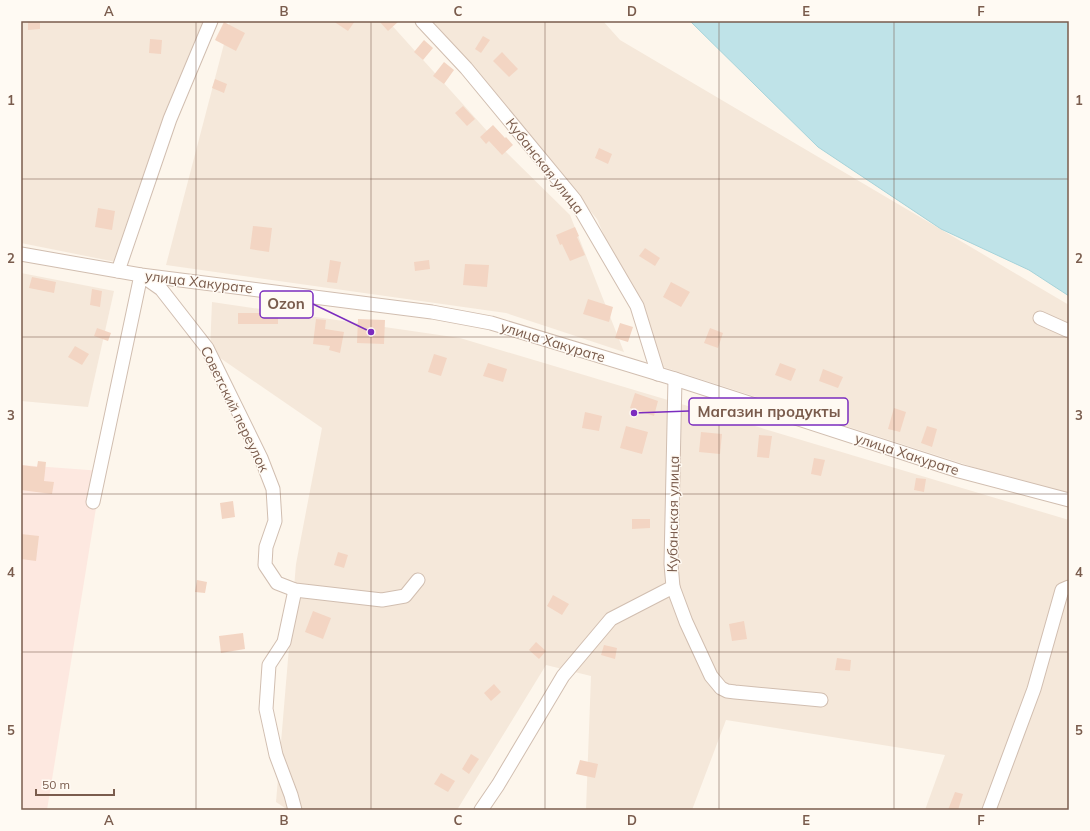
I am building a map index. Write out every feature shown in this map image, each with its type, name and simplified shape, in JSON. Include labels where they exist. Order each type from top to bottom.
[{"type":"street","points":[[118,270],[170,119],[211,21]]},
{"type":"street","name":"Кубанская улица","points":[[422,21],[466,68],[575,200],[638,306],[658,374]]},
{"type":"street","name":"улица Хакурате","points":[[21,254],[141,275],[439,313],[491,323],[676,379],[959,471],[1069,500]]},
{"type":"street","points":[[92,502],[141,275]]},
{"type":"street","name":"Советский переулок","points":[[141,275],[161,289],[207,348],[261,458],[273,489],[275,521],[266,546],[265,566],[277,583],[295,590],[382,600],[405,596],[418,580]]},
{"type":"street","points":[[1040,318],[1069,331]]},
{"type":"street","name":"Кубанская улица","points":[[481,810],[498,785],[563,676],[611,619],[673,587],[671,564],[676,379]]},
{"type":"street","points":[[673,587],[686,622],[711,676],[722,688],[727,691],[735,692],[821,700]]},
{"type":"street","points":[[989,810],[1034,689],[1062,590],[1069,587]]},
{"type":"street","points":[[295,590],[284,642],[269,665],[266,709],[276,755],[295,810]]},
{"type":"shaded area","points":[[21,21],[203,21],[116,262],[21,243]]},
{"type":"shaded area","points":[[230,21],[388,21],[506,152],[570,215],[624,352],[506,313],[166,265]]},
{"type":"shaded area","points":[[433,21],[603,21],[620,40],[1069,305],[1069,498],[660,366],[597,219]]},
{"type":"shaded area","points":[[21,273],[114,291],[88,407],[21,401]]},
{"type":"shaded area","points":[[212,302],[460,338],[1069,520],[1069,810],[925,810],[945,755],[726,720],[692,810],[586,810],[591,676],[546,665],[457,810],[288,810],[276,802],[296,564],[322,428],[210,351]]},
{"type":"shaded area","points":[[21,465],[102,471],[47,810],[21,810]]},
{"type":"water","points":[[690,21],[1069,21],[1069,296],[1029,270],[941,229],[818,147]]},
{"type":"building","points":[[28,21],[40,21],[40,29],[28,30]]},
{"type":"building","points":[[333,21],[355,21],[348,31]]},
{"type":"building","points":[[379,21],[399,21],[388,31]]},
{"type":"building","points":[[224,22],[245,33],[236,51],[215,40]]},
{"type":"building","points":[[483,36],[490,40],[481,53],[475,49]]},
{"type":"building","points":[[150,39],[162,40],[161,54],[149,53]]},
{"type":"building","points":[[424,40],[433,48],[423,60],[414,52]]},
{"type":"building","points":[[502,52],[518,69],[509,77],[493,61]]},
{"type":"building","points":[[444,62],[454,70],[444,84],[433,76]]},
{"type":"building","points":[[215,79],[227,84],[224,93],[212,88]]},
{"type":"building","points":[[463,106],[475,119],[467,126],[455,113]]},
{"type":"building","points":[[493,125],[513,145],[502,155],[489,141],[486,144],[480,137]]},
{"type":"building","points":[[599,148],[612,154],[608,164],[595,158]]},
{"type":"building","points":[[98,208],[115,211],[112,230],[95,227]]},
{"type":"building","points":[[253,226],[272,228],[269,252],[250,249]]},
{"type":"building","points":[[575,227],[579,236],[577,237],[585,255],[570,261],[562,244],[560,245],[556,235]]},
{"type":"building","points":[[645,248],[660,258],[655,266],[639,256]]},
{"type":"building","points":[[330,260],[341,262],[337,283],[327,282]]},
{"type":"building","points":[[429,260],[430,269],[415,271],[414,262]]},
{"type":"building","points":[[465,264],[489,265],[487,287],[463,285]]},
{"type":"building","points":[[32,277],[56,282],[54,293],[29,288]]},
{"type":"building","points":[[671,282],[690,292],[681,307],[663,297]]},
{"type":"building","points":[[92,289],[102,291],[100,307],[90,305]]},
{"type":"building","points":[[588,299],[613,307],[609,322],[583,314]]},
{"type":"building","points":[[238,313],[278,313],[278,324],[238,324]]},
{"type":"building","points":[[316,319],[326,320],[325,329],[344,332],[340,353],[329,350],[330,346],[313,344]]},
{"type":"building","points":[[358,319],[385,320],[384,344],[357,343]]},
{"type":"building","points":[[620,323],[633,327],[628,342],[615,338]]},
{"type":"building","points":[[97,328],[111,333],[108,341],[94,336]]},
{"type":"building","points":[[710,328],[723,333],[718,348],[704,343]]},
{"type":"building","points":[[75,346],[89,354],[82,365],[68,357]]},
{"type":"building","points":[[434,354],[447,358],[441,376],[428,372]]},
{"type":"building","points":[[488,363],[507,369],[503,382],[483,376]]},
{"type":"building","points":[[780,363],[796,369],[791,381],[775,375]]},
{"type":"building","points":[[823,369],[843,377],[838,388],[819,381]]},
{"type":"building","points":[[635,393],[658,401],[654,416],[630,408]]},
{"type":"building","points":[[894,408],[906,412],[900,432],[888,429]]},
{"type":"building","points":[[585,412],[602,416],[599,431],[582,428]]},
{"type":"building","points":[[626,426],[648,432],[642,454],[620,448]]},
{"type":"building","points":[[927,426],[937,429],[932,447],[921,443]]},
{"type":"building","points":[[701,432],[722,434],[720,454],[699,452]]},
{"type":"building","points":[[759,435],[772,436],[769,458],[757,457]]},
{"type":"building","points":[[814,458],[825,460],[821,476],[811,474]]},
{"type":"building","points":[[38,461],[46,462],[44,481],[54,482],[52,494],[21,490],[21,465],[37,467]]},
{"type":"building","points":[[916,478],[926,479],[924,492],[914,490]]},
{"type":"building","points":[[233,501],[235,517],[222,519],[220,503]]},
{"type":"building","points":[[632,519],[650,519],[650,528],[632,529]]},
{"type":"building","points":[[21,534],[39,536],[36,561],[21,559]]},
{"type":"building","points":[[338,552],[348,555],[344,568],[334,565]]},
{"type":"building","points":[[197,580],[207,582],[205,593],[195,592]]},
{"type":"building","points":[[553,595],[569,604],[562,615],[547,606]]},
{"type":"building","points":[[313,611],[331,618],[323,639],[305,632]]},
{"type":"building","points":[[744,621],[747,639],[732,641],[729,624]]},
{"type":"building","points":[[243,633],[245,649],[221,653],[219,636]]},
{"type":"building","points":[[536,642],[546,651],[539,659],[529,650]]},
{"type":"building","points":[[604,645],[617,648],[615,659],[601,655]]},
{"type":"building","points":[[837,658],[851,660],[850,671],[835,670]]},
{"type":"building","points":[[494,684],[501,692],[491,701],[484,693]]},
{"type":"building","points":[[471,754],[479,759],[469,774],[462,769]]},
{"type":"building","points":[[580,760],[598,764],[595,778],[576,774]]},
{"type":"building","points":[[441,773],[455,781],[448,792],[434,784]]},
{"type":"building","points":[[955,792],[963,794],[958,810],[948,810]]},
{"type":"place","name":"Ozon","points":[[371,332]]},
{"type":"place","name":"Магазин продукты","points":[[634,413]]}]
